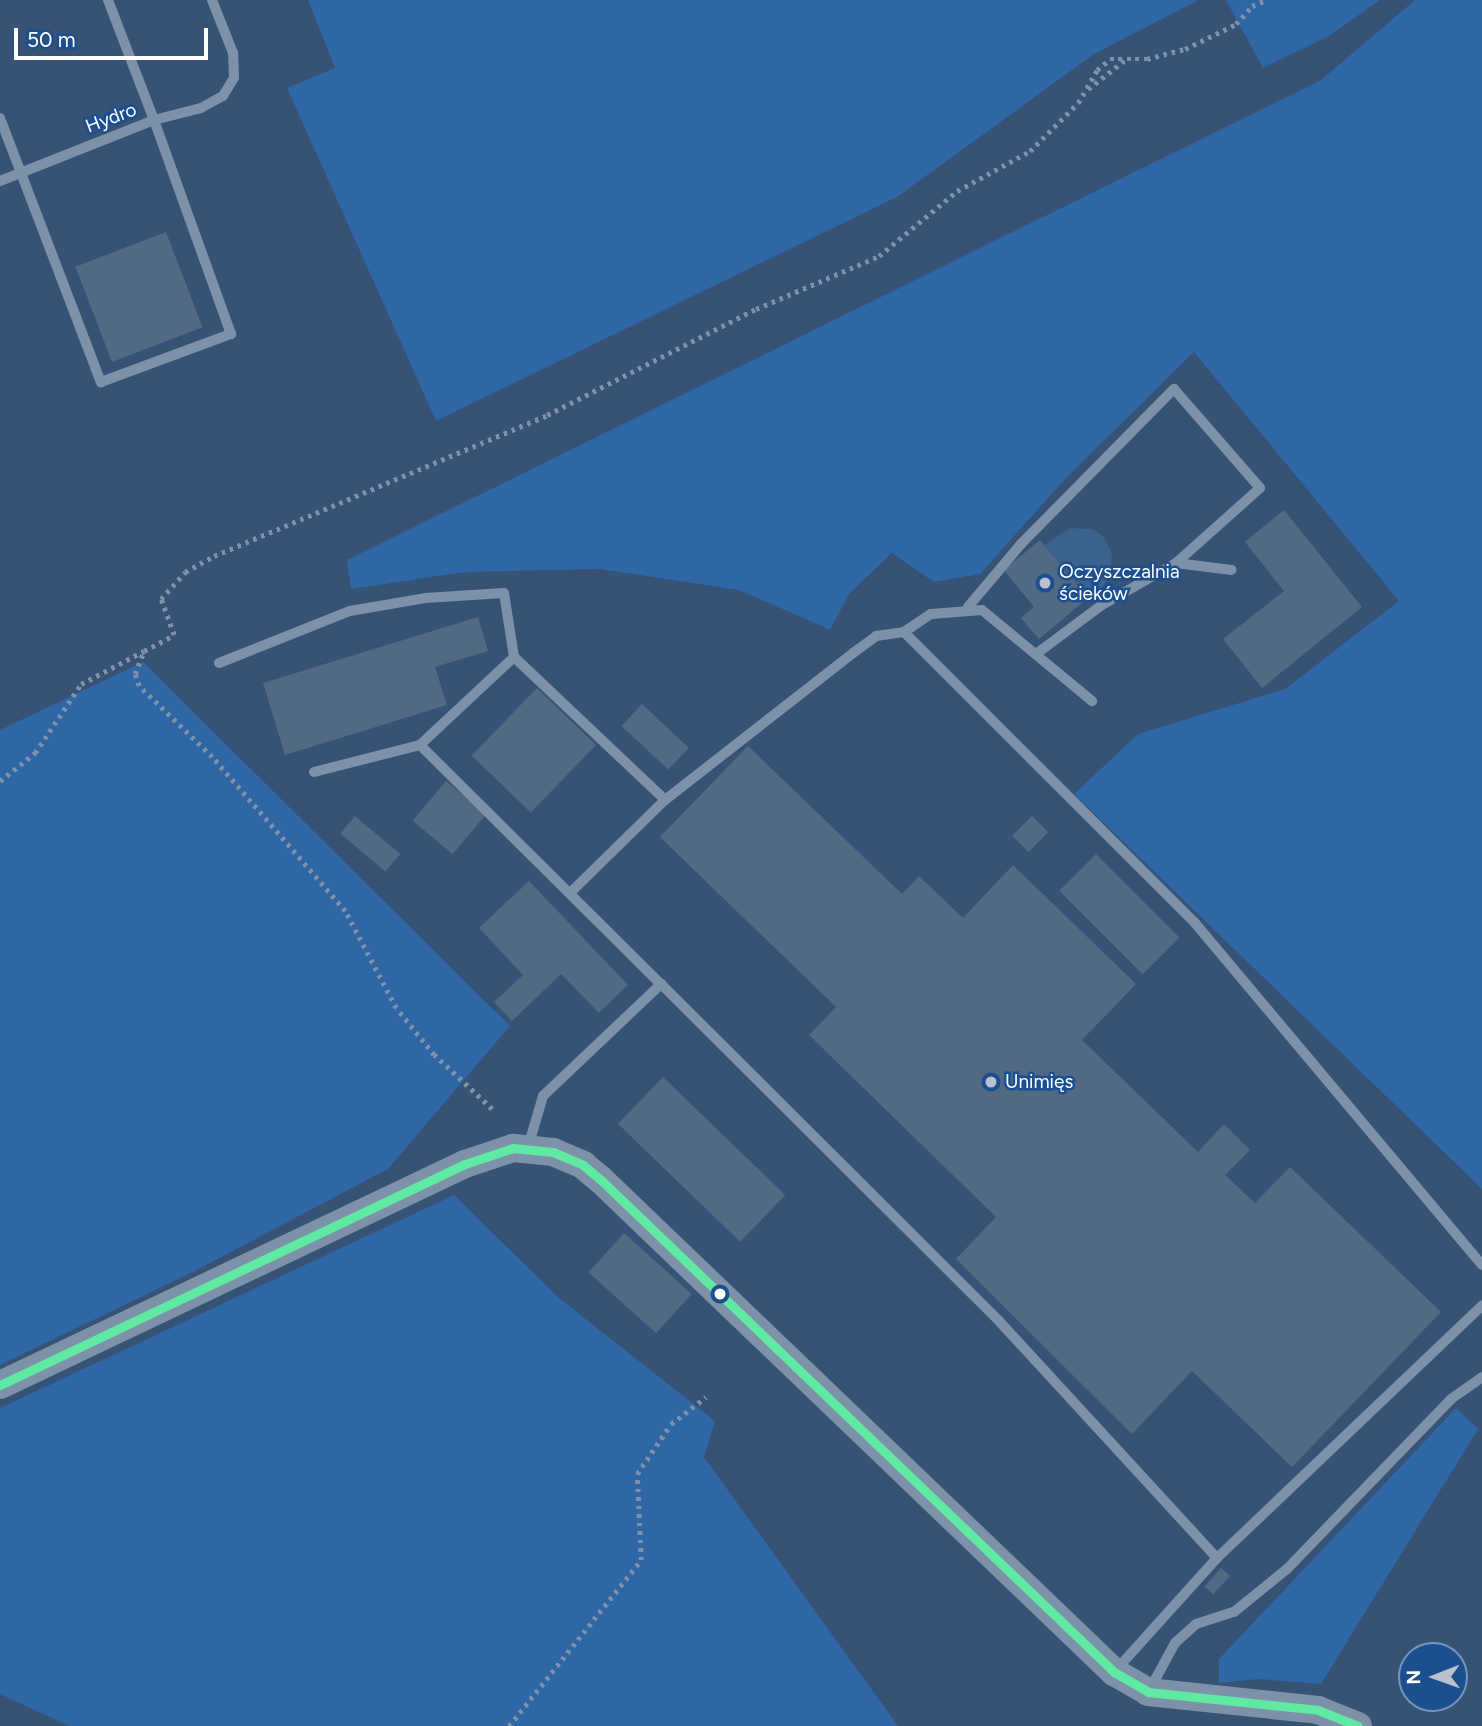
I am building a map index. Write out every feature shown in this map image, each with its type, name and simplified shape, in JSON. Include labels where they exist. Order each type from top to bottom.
[{"type":"street","points":[[0,1385],[465,1164],[497,1152],[528,1147],[583,1165],[601,1180],[1114,1672],[1148,1692],[1318,1710],[1358,1726]]},
{"type":"lane","name":"Hydro","points":[[0,181],[154,120],[108,0]]},
{"type":"lane","points":[[0,118],[101,382],[231,334],[154,120],[201,108],[223,96],[234,78],[233,53],[212,0]]},
{"type":"lane","points":[[968,607],[1021,544],[1174,389],[1260,488],[1176,564],[1102,606],[1036,654]]},
{"type":"lane","points":[[1176,564],[1232,570]]},
{"type":"lane","points":[[219,663],[350,611],[425,598],[504,593],[514,657],[665,800]]},
{"type":"lane","points":[[572,891],[665,800],[876,636],[904,632],[931,614],[968,607],[982,610],[1092,701]]},
{"type":"lane","points":[[904,632],[1195,923],[1482,1265]]},
{"type":"lane","points":[[314,772],[420,745],[514,657]]},
{"type":"lane","points":[[420,745],[572,891],[661,984],[999,1321],[1217,1558]]},
{"type":"lane","points":[[528,1147],[543,1096],[661,984]]},
{"type":"lane","points":[[1114,1672],[1217,1558],[1482,1306]]},
{"type":"lane","points":[[1148,1692],[1175,1643],[1196,1624],[1234,1612],[1287,1569],[1451,1398],[1482,1377]]},
{"type":"path","points":[[0,781],[35,753],[81,684],[174,635],[161,599],[185,572],[350,495],[547,415],[756,309],[879,256],[957,191],[1030,151],[1110,59],[1126,59],[1185,49],[1236,24],[1252,6],[1266,0]]},
{"type":"path","points":[[1084,92],[1126,59]]},
{"type":"path","points":[[144,651],[135,674],[139,686],[212,757],[345,911],[396,1008],[434,1055],[492,1109]]},
{"type":"path","points":[[509,1726],[641,1560],[637,1474],[671,1424],[706,1397]]},
{"type":"shaded area","points":[[308,0],[1199,0],[1094,54],[897,197],[436,421],[287,88],[335,68]]},
{"type":"shaded area","points":[[1226,0],[1380,0],[1329,36],[1263,68]]},
{"type":"shaded area","points":[[1415,0],[1482,0],[1482,1189],[1074,794],[1138,734],[1285,689],[1399,601],[1194,352],[1066,478],[980,574],[934,582],[892,553],[849,594],[830,630],[739,590],[600,569],[465,572],[351,589],[347,560],[1321,80]]},
{"type":"shaded area","points":[[1070,528],[1093,529],[1104,537],[1112,553],[1109,578],[1101,589],[1086,595],[1044,545]]},
{"type":"shaded area","points":[[143,662],[510,1026],[388,1169],[195,1271],[0,1365],[0,730]]},
{"type":"shaded area","points":[[454,1195],[559,1298],[715,1421],[704,1457],[898,1726],[69,1726],[0,1694],[0,1408]]},
{"type":"shaded area","points":[[1456,1408],[1478,1429],[1321,1684],[1259,1679],[1219,1683],[1219,1659]]},
{"type":"building","points":[[166,232],[203,327],[112,362],[75,267]]},
{"type":"building","points":[[1284,510],[1362,607],[1262,688],[1223,639],[1284,591],[1245,542]]},
{"type":"building","name":"Oczyszczalnia ścieków","points":[[1040,540],[1088,598],[1039,639],[1021,618],[1034,607],[1004,570]]},
{"type":"building","points":[[478,617],[488,651],[435,667],[447,705],[285,755],[263,683]]},
{"type":"building","points":[[537,688],[596,745],[531,813],[472,756]]},
{"type":"building","points":[[642,704],[689,748],[668,770],[622,726]]},
{"type":"building","name":"Unimięs","points":[[748,746],[902,894],[919,876],[963,918],[1013,865],[1136,984],[1082,1040],[1198,1152],[1224,1124],[1250,1150],[1225,1175],[1255,1203],[1290,1167],[1441,1312],[1292,1467],[1192,1371],[1132,1434],[956,1259],[996,1217],[809,1035],[836,1007],[660,837]]},
{"type":"building","points":[[446,781],[486,814],[452,854],[413,821]]},
{"type":"building","points":[[355,816],[400,854],[385,872],[340,834]]},
{"type":"building","points":[[1032,816],[1048,832],[1028,852],[1012,836]]},
{"type":"building","points":[[1096,854],[1179,937],[1143,974],[1059,891]]},
{"type":"building","points":[[529,881],[628,985],[599,1013],[561,974],[512,1021],[494,1002],[523,975],[479,928]]},
{"type":"building","points":[[663,1077],[785,1195],[740,1242],[618,1124]]},
{"type":"building","points":[[624,1233],[692,1294],[656,1333],[589,1272]]},
{"type":"building","points":[[1221,1568],[1230,1576],[1213,1595],[1204,1587]]},
{"type":"transit line","points":[[0,1385],[465,1164],[513,1148],[553,1152],[583,1165],[601,1180],[1114,1672],[1148,1692],[1318,1710],[1358,1726]]},
{"type":"place","name":"Oczyszczalnia ścieków","points":[[1045,583]]},
{"type":"place","name":"Unimięs","points":[[991,1082]]}]
